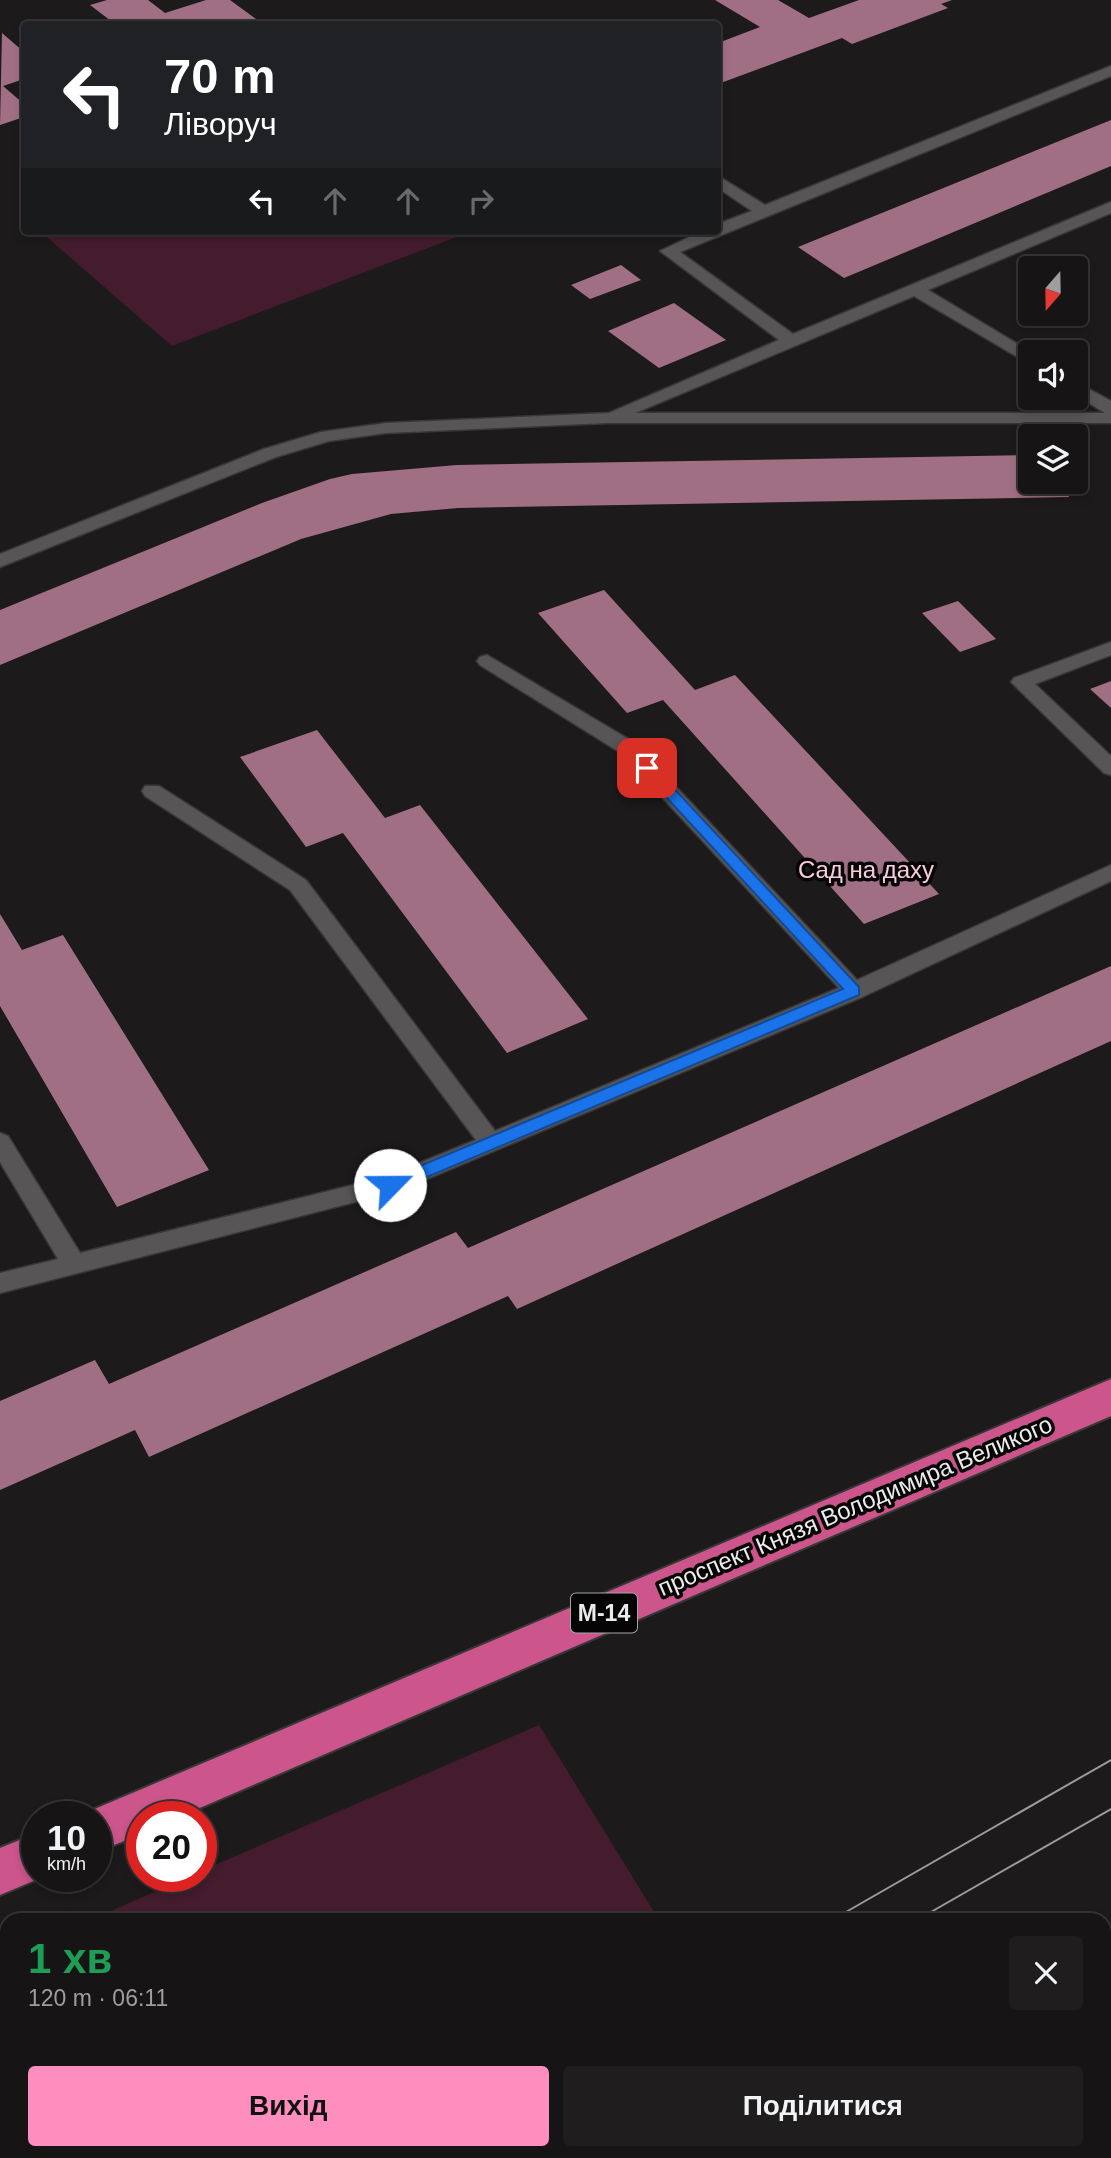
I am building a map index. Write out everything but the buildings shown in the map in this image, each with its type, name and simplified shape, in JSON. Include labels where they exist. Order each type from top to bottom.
[{"type":"highway","name":"проспект Князя Володимира Великого","points":[[112,1823],[1111,1396]]},
{"type":"lane","points":[[721,229],[1111,71]]},
{"type":"lane","points":[[721,183],[763,211]]},
{"type":"lane","points":[[607,418],[1111,207]]},
{"type":"lane","points":[[707,235],[668,251],[792,341]]},
{"type":"lane","points":[[915,289],[1018,352]]},
{"type":"lane","points":[[1088,395],[1111,409]]},
{"type":"lane","points":[[0,561],[270,453],[327,436],[386,428],[607,418],[1111,418]]},
{"type":"lane","points":[[1111,648],[1021,682],[1111,768]]},
{"type":"lane","points":[[487,661],[628,748],[854,991]]},
{"type":"lane","points":[[152,791],[298,886],[491,1143]]},
{"type":"lane","points":[[0,1283],[390,1185],[854,991],[1111,872]]},
{"type":"lane","points":[[0,1142],[75,1266]]},
{"type":"shaded area","points":[[45,235],[462,235],[172,346]]},
{"type":"shaded area","points":[[539,1725],[655,1913],[106,1913],[154,1892],[217,1892],[217,1864]]},
{"type":"tram line","points":[[844,1913],[1111,1760]]},
{"type":"tram line","points":[[929,1913],[1111,1809]]},
{"type":"route","points":[[390,1185],[854,991],[647,768]]},
{"type":"park label","name":"Сад на даху","points":[[866,870]]}]
